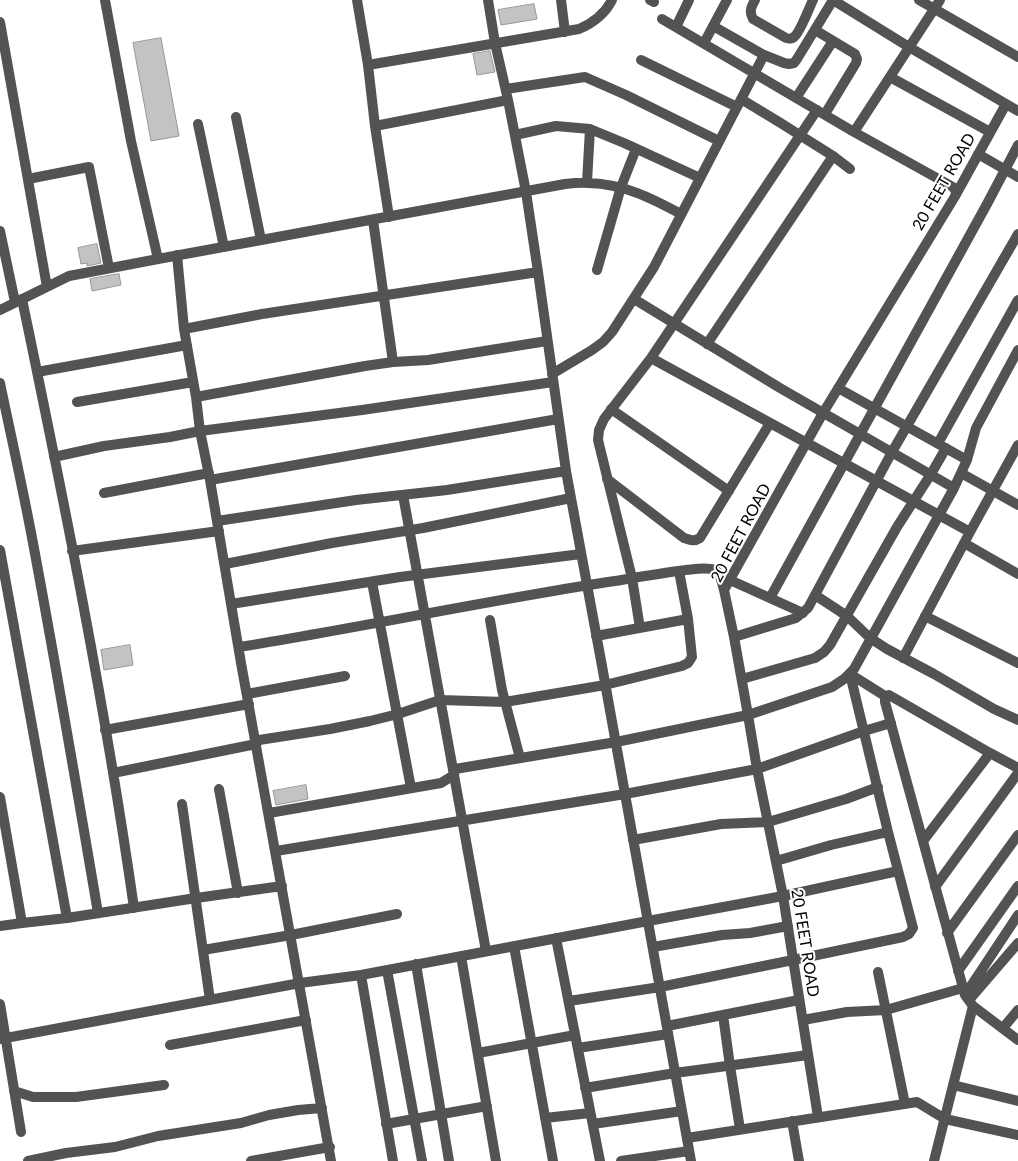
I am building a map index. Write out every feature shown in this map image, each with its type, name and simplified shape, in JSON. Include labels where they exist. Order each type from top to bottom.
[{"type":"street","points":[[105,0],[131,141],[158,259]]},
{"type":"street","points":[[357,0],[389,217]]},
{"type":"street","points":[[488,0],[526,192],[566,471],[690,1156],[621,1161]]},
{"type":"street","points":[[561,0],[565,32]]},
{"type":"street","points":[[368,65],[578,29],[590,24],[601,15],[612,0]]},
{"type":"street","points":[[676,27],[689,0]]},
{"type":"street","points":[[704,44],[727,0]]},
{"type":"street","points":[[755,0],[750,9],[753,19],[791,39],[796,36],[813,0]]},
{"type":"street","points":[[713,26],[764,55],[789,64],[794,62],[833,0],[909,47],[1014,106]]},
{"type":"street","points":[[919,0],[938,4],[1018,57]]},
{"type":"street","points":[[854,132],[938,4]]},
{"type":"street","points":[[662,19],[854,132],[953,187],[957,193]]},
{"type":"street","points":[[0,22],[47,287]]},
{"type":"street","points":[[640,628],[632,578],[598,440],[599,430],[604,419],[651,358],[800,136],[821,112],[856,63],[855,54],[815,30]]},
{"type":"street","points":[[796,98],[833,41]]},
{"type":"street","points":[[54,457],[104,446],[200,431],[362,410],[553,378],[603,342],[634,300],[654,267],[764,55]]},
{"type":"street","points":[[641,60],[779,122],[850,169]]},
{"type":"street","points":[[506,89],[585,77],[626,95],[719,142]]},
{"type":"street","points":[[890,77],[990,132]]},
{"type":"street","points":[[375,126],[508,100]]},
{"type":"street","name":"20 FEET ROAD","points":[[818,1117],[783,896],[724,590],[823,413],[957,193],[990,132],[1014,106]]},
{"type":"street","points":[[236,117],[261,240]]},
{"type":"street","points":[[198,124],[224,247]]},
{"type":"street","points":[[515,135],[556,126],[590,129],[700,178]]},
{"type":"street","points":[[587,182],[590,129]]},
{"type":"street","points":[[770,598],[988,204],[1018,145]]},
{"type":"street","points":[[597,270],[621,187],[636,149]]},
{"type":"street","points":[[978,154],[1018,177]]},
{"type":"street","points":[[707,344],[833,156]]},
{"type":"street","points":[[28,179],[89,167],[109,268]]},
{"type":"street","points":[[0,310],[69,276],[565,184],[587,182],[621,187],[651,198],[681,214]]},
{"type":"street","points":[[374,220],[393,362]]},
{"type":"street","points":[[0,231],[37,372],[54,457],[113,773],[134,908]]},
{"type":"street","points":[[734,637],[796,618],[808,608],[892,452],[1017,238]]},
{"type":"street","points":[[176,255],[184,329],[194,382],[200,431],[331,1161]]},
{"type":"street","points":[[184,329],[262,314],[538,272]]},
{"type":"street","points":[[634,300],[823,413],[954,488]]},
{"type":"street","points":[[742,680],[815,658],[830,645],[897,527],[931,474],[941,446],[941,438],[1018,300]]},
{"type":"street","points":[[196,397],[393,362],[428,360],[548,341]]},
{"type":"street","points":[[37,372],[187,345]]},
{"type":"street","points":[[454,776],[455,769],[616,742],[748,715],[832,687],[844,679],[854,669],[954,488],[967,460],[976,428],[1018,350]]},
{"type":"street","points":[[651,358],[970,532]]},
{"type":"street","points":[[77,402],[194,382]]},
{"type":"street","points":[[0,383],[33,541],[70,744],[98,913]]},
{"type":"street","points":[[838,388],[967,460]]},
{"type":"street","points":[[611,410],[729,491]]},
{"type":"street","points":[[104,493],[558,419]]},
{"type":"street","points":[[607,479],[684,538],[696,541],[700,538],[770,423]]},
{"type":"street","points":[[903,658],[1018,445]]},
{"type":"street","points":[[72,551],[356,500],[447,490],[566,471]]},
{"type":"street","points":[[961,473],[1018,505]]},
{"type":"street","points":[[403,495],[486,951]]},
{"type":"street","points":[[224,564],[571,498]]},
{"type":"street","points":[[964,543],[1018,574]]},
{"type":"street","points":[[0,550],[67,918]]},
{"type":"street","points":[[231,604],[417,575],[581,554]]},
{"type":"street","points":[[239,647],[587,585],[679,571],[709,568],[716,570],[724,590]]},
{"type":"street","points":[[113,773],[256,744],[259,740],[370,721],[440,700],[505,702],[606,686],[682,666],[688,663],[692,657],[688,619],[679,571]]},
{"type":"street","points":[[730,580],[803,613]]},
{"type":"street","points":[[372,582],[411,788]]},
{"type":"street","points":[[815,595],[846,616],[870,638],[994,709],[1018,720]]},
{"type":"street","points":[[925,616],[1018,663]]},
{"type":"street","points":[[596,636],[688,619]]},
{"type":"street","points":[[490,620],[505,702],[520,758]]},
{"type":"street","points":[[850,674],[885,696],[889,695],[1018,768]]},
{"type":"street","points":[[569,1001],[660,986],[793,960],[903,937],[909,934],[913,928],[850,674]]},
{"type":"street","points":[[105,730],[345,676]]},
{"type":"street","points":[[885,696],[885,702],[958,971],[968,995],[1002,1028],[1018,1040]]},
{"type":"street","points":[[276,852],[625,794],[757,769],[891,723]]},
{"type":"street","points":[[923,841],[990,753]]},
{"type":"street","points":[[935,887],[1018,773]]},
{"type":"street","points":[[269,813],[441,783],[454,776]]},
{"type":"street","points":[[633,840],[721,824],[768,822],[846,799],[878,787]]},
{"type":"street","points":[[219,789],[238,893]]},
{"type":"street","points":[[0,797],[22,923]]},
{"type":"street","points":[[182,804],[210,1000]]},
{"type":"street","points":[[776,861],[888,832]]},
{"type":"street","points":[[948,933],[1018,835]]},
{"type":"street","points":[[3,1038],[300,983],[386,970],[783,896],[898,871]]},
{"type":"street","points":[[0,926],[282,886]]},
{"type":"street","points":[[958,971],[1018,886]]},
{"type":"street","points":[[203,950],[397,914]]},
{"type":"street","points":[[934,1161],[953,1085],[968,995],[1018,916]]},
{"type":"street","points":[[653,948],[722,935],[750,933],[788,926]]},
{"type":"street","points":[[556,938],[600,1161]]},
{"type":"street","points":[[803,1020],[847,1012],[886,1010],[968,995],[1018,943]]},
{"type":"street","points":[[514,946],[553,1161]]},
{"type":"street","points":[[461,956],[496,1161]]},
{"type":"street","points":[[416,964],[449,1161]]},
{"type":"street","points":[[386,970],[422,1161]]},
{"type":"street","points":[[878,972],[905,1104]]},
{"type":"street","points":[[361,974],[393,1161]]},
{"type":"street","points":[[578,1048],[799,1000]]},
{"type":"street","points":[[0,1004],[5,1065],[14,1090],[21,1132]]},
{"type":"street","points":[[1002,1028],[1018,1010]]},
{"type":"street","points":[[723,1015],[740,1129]]},
{"type":"street","points":[[170,1045],[306,1020]]},
{"type":"street","points":[[478,1053],[575,1035]]},
{"type":"street","points":[[585,1088],[675,1073],[808,1055]]},
{"type":"street","points":[[14,1090],[33,1097],[76,1097],[164,1085]]},
{"type":"street","points":[[953,1085],[1018,1101]]},
{"type":"street","points":[[687,1138],[917,1102],[945,1119],[1018,1135]]},
{"type":"street","points":[[386,1124],[487,1106]]},
{"type":"street","points":[[28,1161],[66,1153],[116,1147],[158,1136],[278,1114],[322,1108]]},
{"type":"street","points":[[592,1124],[682,1111]]},
{"type":"street","points":[[545,1118],[590,1113]]},
{"type":"street","points":[[792,1122],[799,1161]]},
{"type":"street","points":[[253,1161],[330,1147]]},
{"type":"building","points":[[534,4],[537,19],[501,25],[498,10]]},
{"type":"building","points":[[161,38],[179,136],[151,141],[133,43]]},
{"type":"building","points":[[490,51],[495,72],[477,75],[473,54]]},
{"type":"building","points":[[97,244],[101,263],[87,266],[87,263],[81,264],[78,248]]},
{"type":"building","points":[[119,274],[121,285],[92,291],[90,279]]},
{"type":"building","points":[[130,645],[133,665],[104,670],[101,650]]},
{"type":"building","points":[[306,785],[308,799],[276,805],[273,791]]}]
